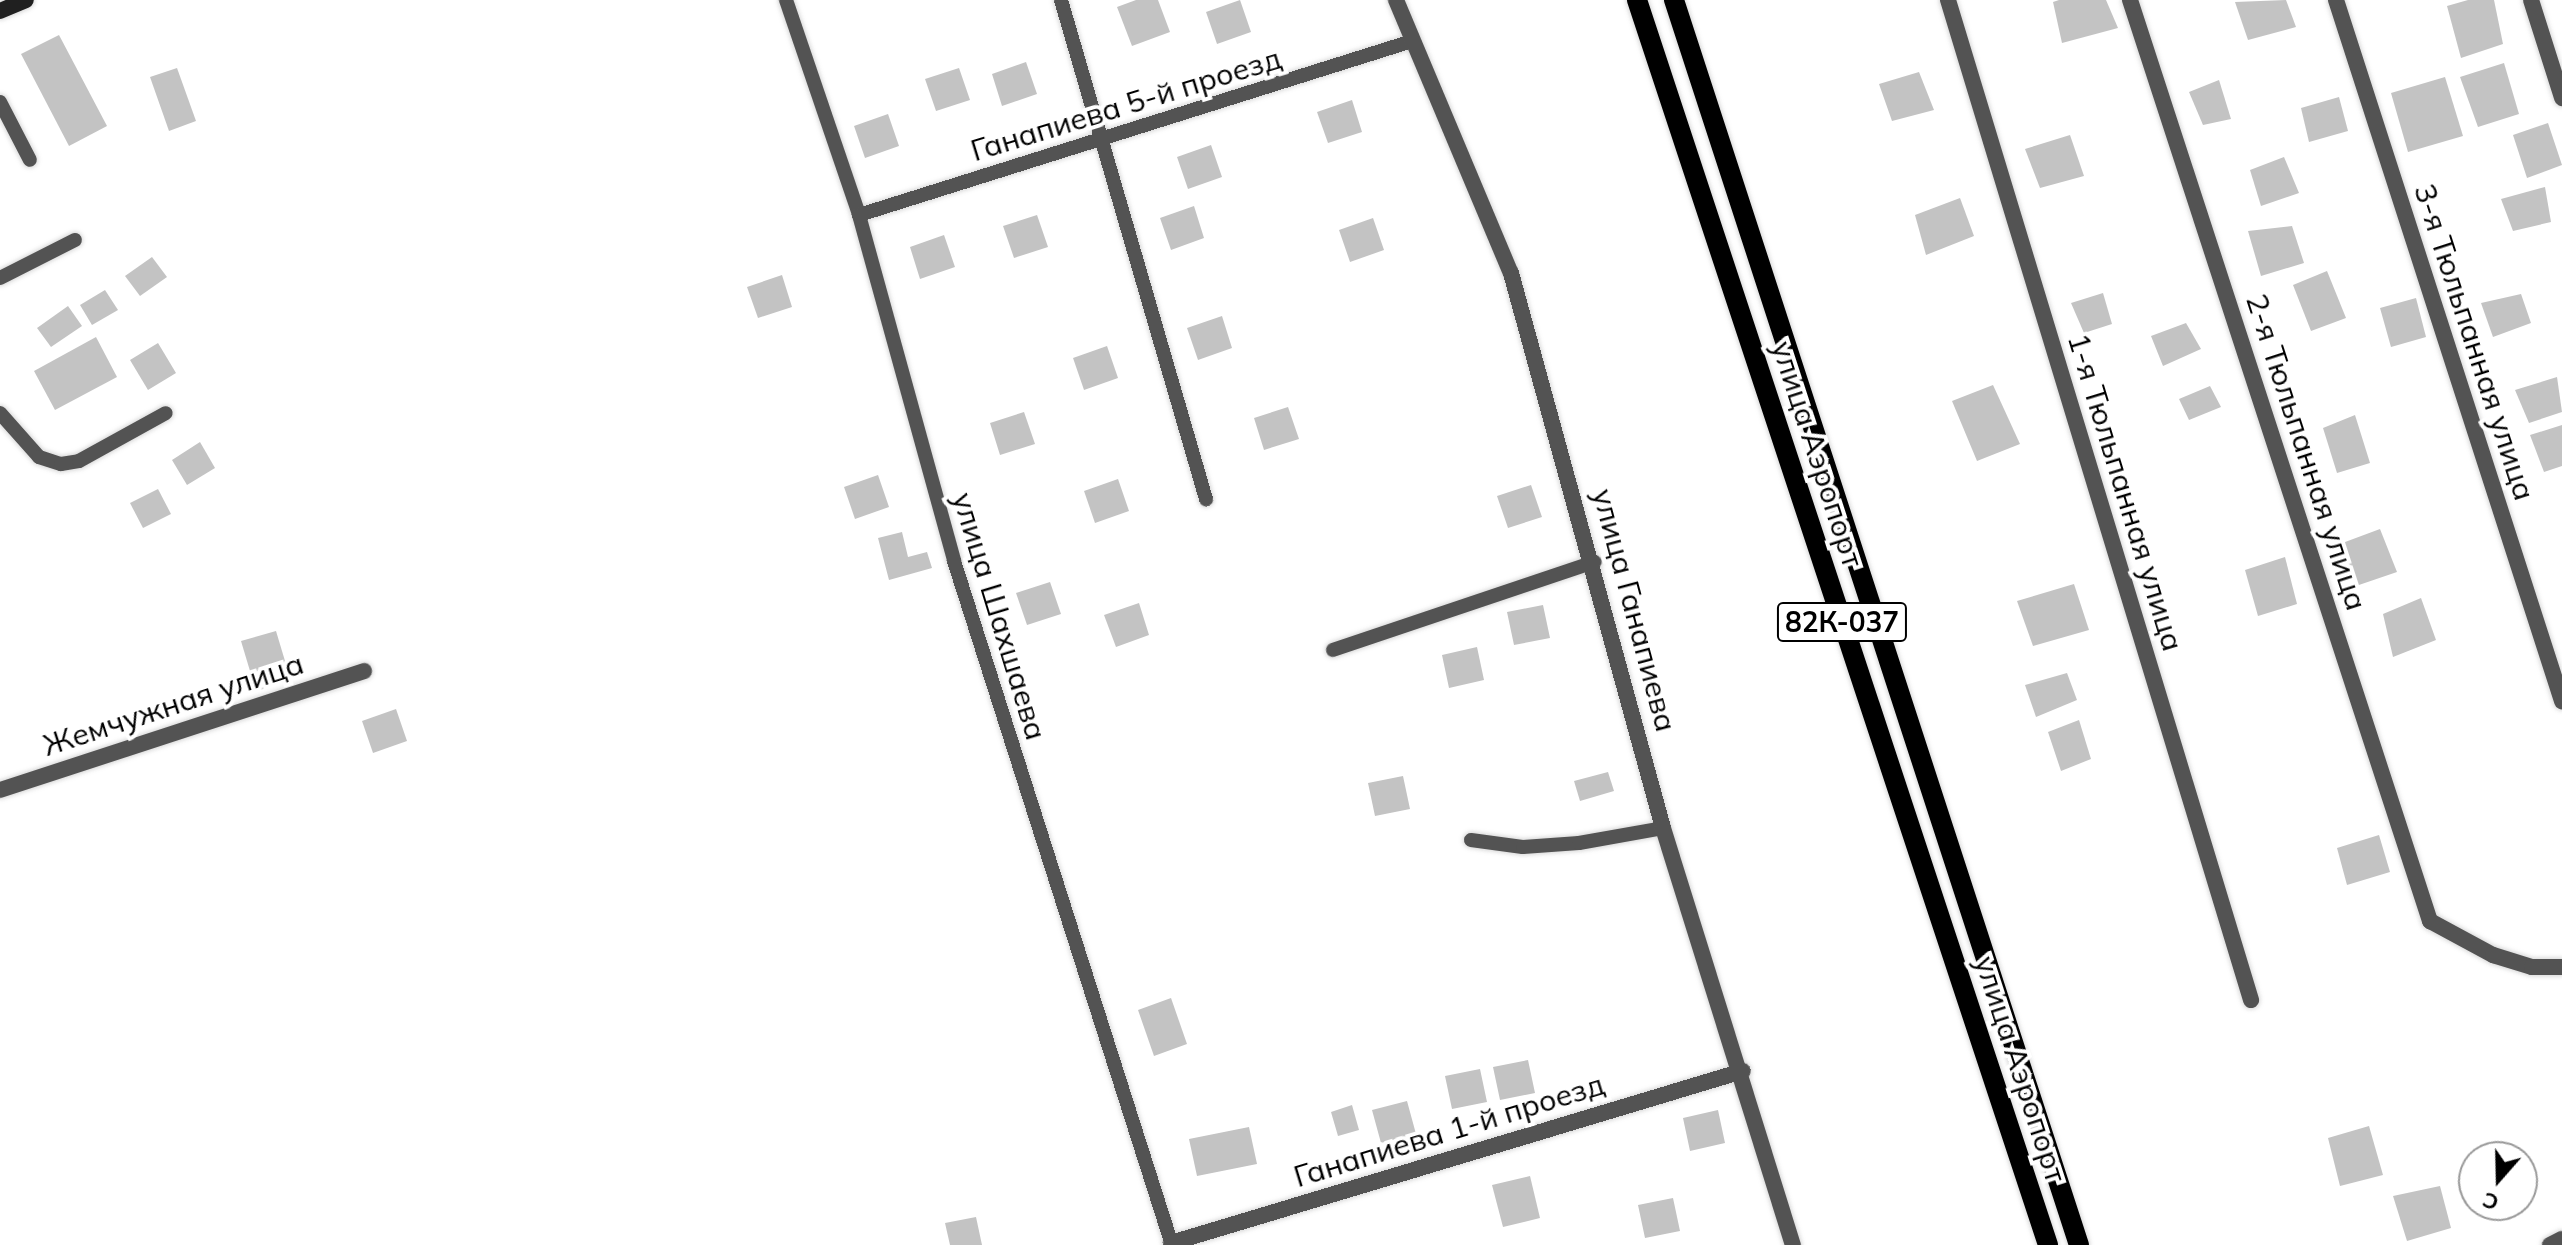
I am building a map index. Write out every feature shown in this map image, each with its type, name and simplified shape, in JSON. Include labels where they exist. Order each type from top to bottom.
[{"type":"main road","points":[[0,8],[9,0]]},
{"type":"main road","points":[[0,8],[26,0]]},
{"type":"main road","name":"улица Аэропорт","points":[[1637,0],[2048,1245]]},
{"type":"main road","name":"улица Аэропорт","points":[[1674,0],[2079,1245]]},
{"type":"street","name":"улица Ганапиева","points":[[1396,0],[1409,42],[1511,273],[1595,562],[1663,828],[1743,1071],[1793,1245]]},
{"type":"street","name":"1-я Тюльпанная улица","points":[[1948,0],[2251,1000]]},
{"type":"street","name":"2-я Тюльпанная улица","points":[[2130,0],[2430,921],[2493,955],[2532,967],[2562,967]]},
{"type":"street","name":"3-я Тюльпанная улица","points":[[2336,0],[2562,701]]},
{"type":"street","points":[[2531,0],[2562,98]]},
{"type":"street","name":"Жемчужная улица","points":[[0,790],[364,671]]},
{"type":"street","name":"Ганапиева 1-й проезд","points":[[1171,1244],[1743,1071]]},
{"type":"street","points":[[2550,1245],[2562,1239]]},
{"type":"lane","name":"улица Шахшаева","points":[[786,0],[859,215],[954,561],[1171,1244]]},
{"type":"lane","points":[[1061,0],[1206,499]]},
{"type":"lane","name":"Ганапиева 5-й проезд","points":[[859,215],[1409,42]]},
{"type":"lane","points":[[0,102],[30,160]]},
{"type":"lane","points":[[0,278],[75,240]]},
{"type":"lane","points":[[0,413],[39,457],[61,464],[79,461],[166,413]]},
{"type":"lane","points":[[1333,650],[1595,562]]},
{"type":"lane","points":[[1471,840],[1523,847],[1579,843],[1663,828]]},
{"type":"building","points":[[1136,0],[1158,0],[1170,32],[1132,46],[1117,7]]},
{"type":"building","points":[[1240,0],[1251,32],[1217,44],[1206,12]]},
{"type":"building","points":[[2106,0],[2118,28],[2062,43],[2053,2]]},
{"type":"building","points":[[2286,0],[2296,27],[2248,40],[2235,2]]},
{"type":"building","points":[[2468,0],[2494,0],[2503,44],[2461,58],[2447,6]]},
{"type":"building","points":[[59,35],[107,126],[69,146],[21,54]]},
{"type":"building","points":[[1026,62],[1037,94],[1002,106],[992,74]]},
{"type":"building","points":[[2504,63],[2519,114],[2478,127],[2460,77]]},
{"type":"building","points":[[177,68],[196,121],[169,131],[150,77]]},
{"type":"building","points":[[959,68],[970,100],[936,111],[925,79]]},
{"type":"building","points":[[1919,72],[1934,110],[1892,121],[1879,84]]},
{"type":"building","points":[[2445,77],[2463,136],[2408,152],[2391,93]]},
{"type":"building","points":[[2219,80],[2231,119],[2203,125],[2189,92]]},
{"type":"building","points":[[2339,97],[2348,131],[2309,142],[2301,108]]},
{"type":"building","points":[[1352,100],[1362,132],[1328,143],[1317,112]]},
{"type":"building","points":[[888,114],[899,146],[865,158],[854,126]]},
{"type":"building","points":[[2548,123],[2562,165],[2527,178],[2513,135]]},
{"type":"building","points":[[2070,135],[2084,176],[2040,188],[2025,149]]},
{"type":"building","points":[[1211,145],[1222,177],[1188,189],[1177,157]]},
{"type":"building","points":[[2284,157],[2299,193],[2261,206],[2250,170]]},
{"type":"building","points":[[2545,187],[2551,222],[2513,231],[2501,199]]},
{"type":"building","points":[[1960,198],[1974,236],[1926,255],[1915,215]]},
{"type":"building","points":[[1194,206],[1204,238],[1171,250],[1160,218]]},
{"type":"building","points":[[1037,215],[1048,247],[1014,258],[1003,226]]},
{"type":"building","points":[[1373,218],[1384,250],[1350,262],[1339,230]]},
{"type":"building","points":[[2292,226],[2304,263],[2261,276],[2248,231]]},
{"type":"building","points":[[944,235],[955,267],[920,279],[910,247]]},
{"type":"building","points":[[152,257],[167,277],[140,296],[125,276]]},
{"type":"building","points":[[2327,271],[2346,318],[2311,331],[2293,285]]},
{"type":"building","points":[[782,275],[792,307],[758,318],[747,287]]},
{"type":"building","points":[[105,290],[118,310],[92,325],[80,305]]},
{"type":"building","points":[[2103,293],[2112,324],[2084,333],[2071,303]]},
{"type":"building","points":[[2521,294],[2531,323],[2493,337],[2481,303]]},
{"type":"building","points":[[2416,298],[2426,337],[2391,347],[2380,308]]},
{"type":"building","points":[[68,306],[82,326],[51,347],[37,328]]},
{"type":"building","points":[[1222,316],[1232,348],[1198,360],[1187,328]]},
{"type":"building","points":[[2186,323],[2201,349],[2163,366],[2151,336]]},
{"type":"building","points":[[96,337],[117,377],[55,410],[34,371]]},
{"type":"building","points":[[158,343],[176,373],[148,390],[130,360]]},
{"type":"building","points":[[1107,346],[1118,378],[1084,390],[1073,358]]},
{"type":"building","points":[[2557,377],[2562,412],[2529,423],[2515,390]]},
{"type":"building","points":[[1993,385],[2020,444],[1977,461],[1952,401]]},
{"type":"building","points":[[2210,386],[2221,407],[2189,420],[2179,399]]},
{"type":"building","points":[[1288,407],[1299,439],[1264,450],[1254,418]]},
{"type":"building","points":[[1024,412],[1035,444],[1000,455],[990,423]]},
{"type":"building","points":[[2355,415],[2370,463],[2337,473],[2323,428]]},
{"type":"building","points":[[2562,425],[2562,466],[2544,472],[2530,435]]},
{"type":"building","points":[[200,442],[215,468],[187,485],[172,460]]},
{"type":"building","points":[[878,475],[889,507],[855,519],[844,487]]},
{"type":"building","points":[[1118,479],[1129,511],[1095,523],[1084,491]]},
{"type":"building","points":[[1531,485],[1542,517],[1508,528],[1497,496]]},
{"type":"building","points":[[158,489],[171,514],[143,528],[130,503]]},
{"type":"building","points":[[2380,529],[2397,572],[2353,587],[2337,545]]},
{"type":"building","points":[[902,532],[908,557],[927,552],[932,568],[889,580],[878,538]]},
{"type":"building","points":[[2285,557],[2297,604],[2258,616],[2245,570]]},
{"type":"building","points":[[1050,582],[1061,614],[1027,625],[1016,593]]},
{"type":"building","points":[[2074,584],[2089,630],[2033,646],[2017,601]]},
{"type":"building","points":[[2421,598],[2436,640],[2393,657],[2383,614]]},
{"type":"building","points":[[1139,603],[1149,635],[1116,647],[1104,615]]},
{"type":"building","points":[[1543,605],[1550,638],[1514,645],[1507,612]]},
{"type":"building","points":[[276,631],[291,681],[256,691],[241,641]]},
{"type":"building","points":[[1477,647],[1484,680],[1449,688],[1442,655]]},
{"type":"building","points":[[2067,673],[2077,700],[2036,717],[2025,685]]},
{"type":"building","points":[[396,709],[407,741],[373,753],[362,721]]},
{"type":"building","points":[[2079,720],[2091,759],[2061,771],[2048,732]]},
{"type":"building","points":[[1608,772],[1614,791],[1580,801],[1574,781]]},
{"type":"building","points":[[1403,776],[1410,809],[1375,816],[1368,783]]},
{"type":"building","points":[[2379,835],[2390,872],[2347,885],[2337,848]]},
{"type":"building","points":[[1171,998],[1187,1044],[1154,1056],[1138,1010]]},
{"type":"building","points":[[1528,1060],[1535,1093],[1500,1100],[1493,1067]]},
{"type":"building","points":[[1480,1069],[1487,1102],[1452,1109],[1445,1076]]},
{"type":"building","points":[[1407,1101],[1416,1134],[1381,1143],[1372,1110]]},
{"type":"building","points":[[1352,1105],[1359,1130],[1338,1136],[1331,1112]]},
{"type":"building","points":[[1718,1110],[1725,1143],[1690,1151],[1683,1118]]},
{"type":"building","points":[[2369,1126],[2383,1175],[2340,1186],[2328,1138]]},
{"type":"building","points":[[1249,1127],[1257,1164],[1197,1176],[1189,1139]]},
{"type":"building","points":[[1530,1176],[1540,1218],[1503,1227],[1492,1185]]},
{"type":"building","points":[[2440,1186],[2451,1228],[2407,1241],[2393,1196]]},
{"type":"building","points":[[1673,1198],[1680,1231],[1645,1238],[1638,1205]]},
{"type":"building","points":[[976,1217],[982,1245],[950,1245],[945,1223]]}]
